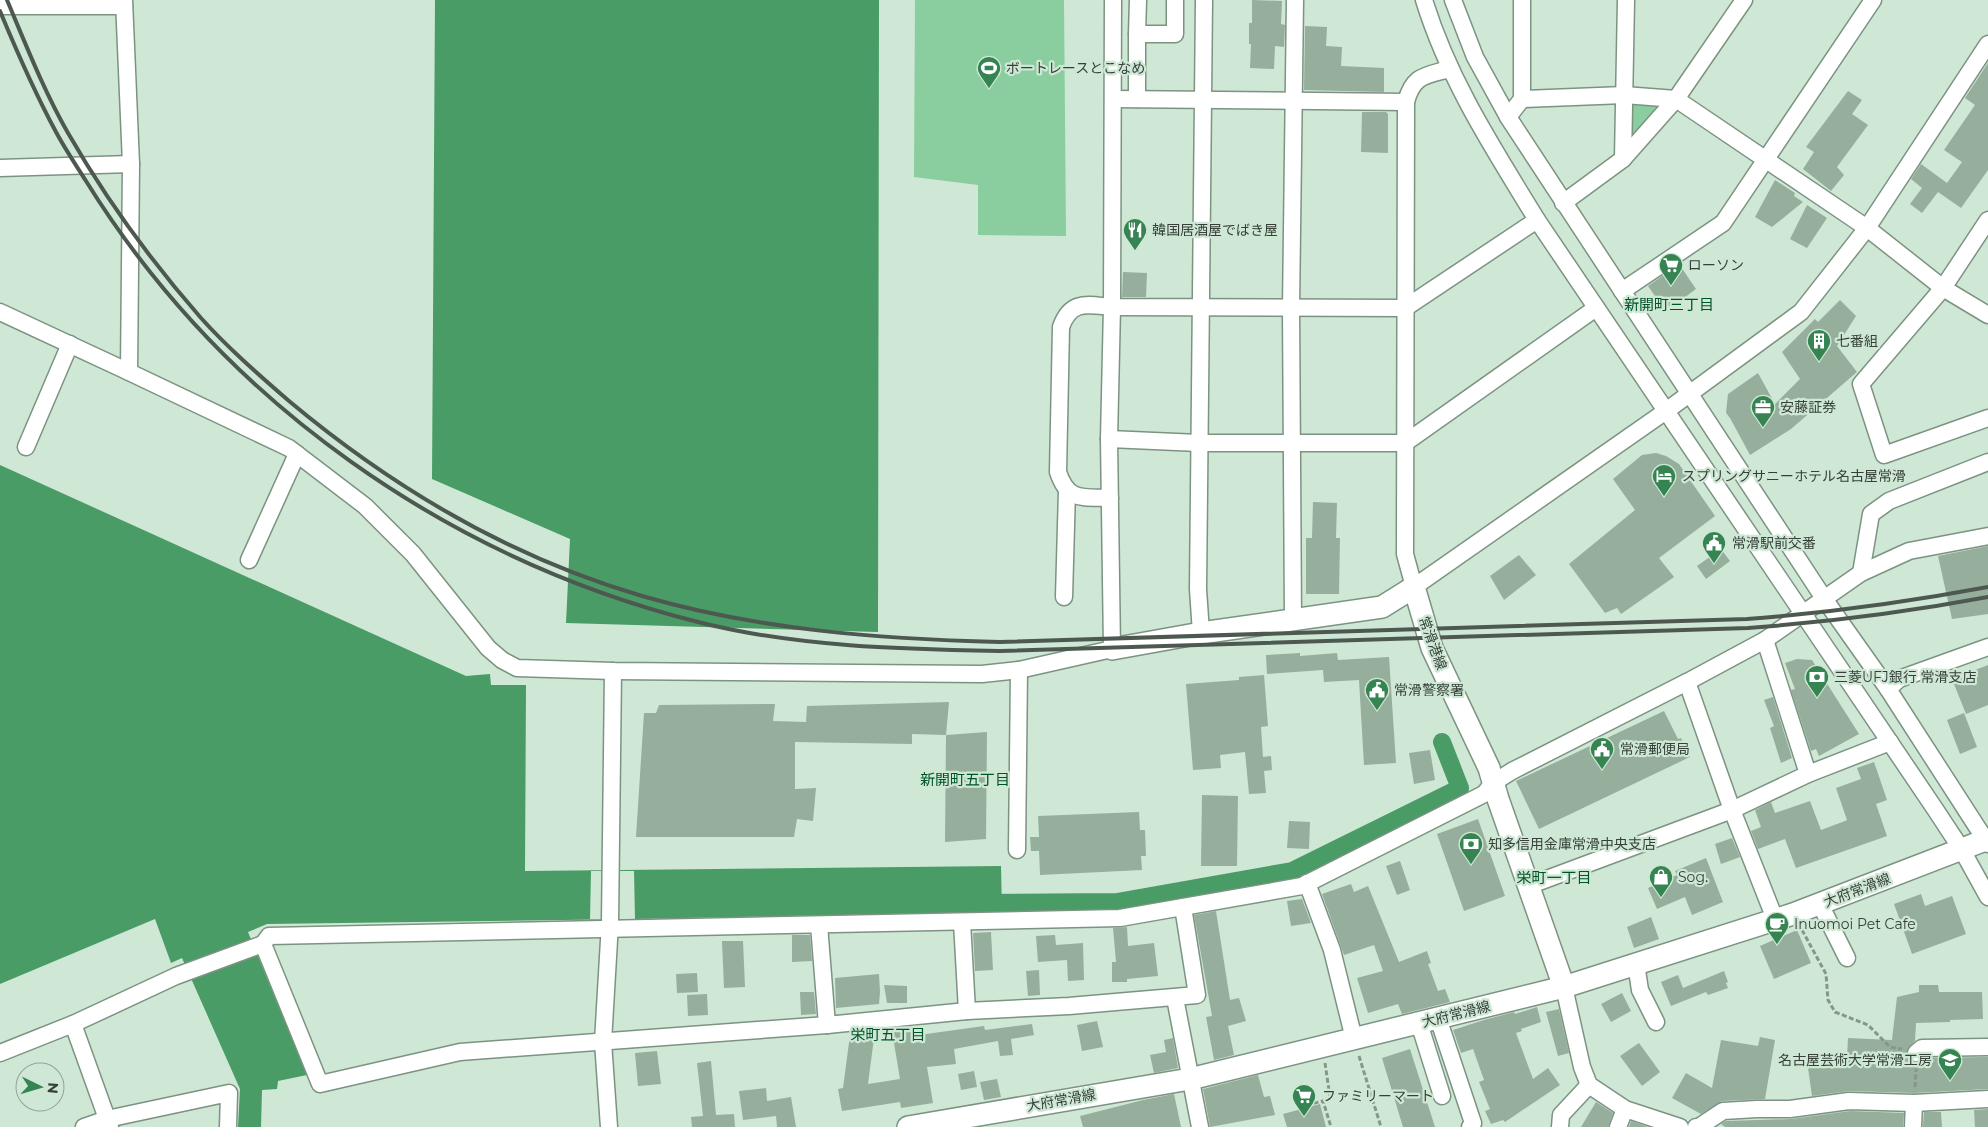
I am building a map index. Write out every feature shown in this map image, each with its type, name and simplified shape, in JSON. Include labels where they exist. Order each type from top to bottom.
[{"type":"main road","points":[[1112,649],[1382,607],[1414,587]]},
{"type":"main road","name":"常滑港線","points":[[1414,587],[1432,648],[1489,768],[1528,886],[1564,986]]},
{"type":"main road","name":"大府常滑線","points":[[908,1127],[1190,1079],[1564,986],[1784,917],[1987,841]]},
{"type":"street","points":[[0,312],[289,448],[365,506],[390,529],[413,554],[488,648],[502,660],[517,668],[613,672],[982,674],[1019,670],[1112,649],[1109,438],[1114,99],[1113,0]]},
{"type":"street","points":[[1137,99],[1138,0]]},
{"type":"street","points":[[1137,34],[1175,34],[1175,0]]},
{"type":"street","points":[[1201,634],[1198,589],[1204,0]]},
{"type":"street","points":[[1293,620],[1291,308],[1295,0]]},
{"type":"street","points":[[1424,0],[1449,68],[1479,126],[1538,220],[1962,850],[1988,897]]},
{"type":"street","points":[[1453,0],[1475,57],[1508,117],[1689,395],[1888,689],[1987,841]]},
{"type":"street","points":[[1508,117],[1522,98],[1522,0]]},
{"type":"street","points":[[1623,159],[1626,0]]},
{"type":"street","points":[[1563,203],[1623,159],[1676,99],[1733,8],[1744,0]]},
{"type":"street","points":[[1622,291],[1723,223],[1873,0]]},
{"type":"street","points":[[0,6],[124,3],[131,164],[130,372]]},
{"type":"street","points":[[1449,68],[1420,78],[1410,87],[1406,102],[1405,554],[1414,587],[1689,395],[1801,312],[1867,228],[1988,44]]},
{"type":"street","points":[[1522,98],[1624,95],[1676,99],[1765,161],[1867,228],[1943,288],[1988,315]]},
{"type":"street","points":[[1114,99],[1406,102]]},
{"type":"street","points":[[0,168],[131,164]]},
{"type":"street","points":[[1110,498],[1085,497],[1072,494],[1063,486],[1058,472],[1061,326],[1065,316],[1075,307],[1092,305],[1202,308],[1405,308],[1538,220]]},
{"type":"street","points":[[1988,220],[1943,288],[1861,384],[1884,455],[1988,418]]},
{"type":"street","points":[[1109,438],[1199,443],[1405,443],[1596,308]]},
{"type":"street","points":[[26,447],[70,344]]},
{"type":"street","points":[[249,560],[297,454]]},
{"type":"street","points":[[1861,573],[1871,514],[1890,501],[1988,462]]},
{"type":"street","points":[[1064,598],[1067,490]]},
{"type":"street","points":[[0,1053],[73,1024],[176,976],[263,944],[268,936],[610,926],[819,925],[1120,918],[1307,883],[1484,794],[1493,782],[1512,771],[1765,640],[1826,600],[1861,573],[1908,551],[1988,536]]},
{"type":"street","points":[[1765,640],[1808,774]]},
{"type":"street","points":[[1888,689],[1899,679],[1988,647]]},
{"type":"street","points":[[1017,850],[1019,670]]},
{"type":"street","points":[[609,1127],[603,1042],[610,926],[613,672]]},
{"type":"street","points":[[1687,682],[1732,810],[1784,917]]},
{"type":"street","points":[[1528,886],[1732,810],[1808,774],[1890,742]]},
{"type":"street","points":[[1307,883],[1332,950],[1354,1039]]},
{"type":"street","points":[[1820,904],[1847,958]]},
{"type":"street","points":[[263,944],[320,1084],[460,1052],[827,1025],[967,1011],[1069,1006],[1196,995],[1183,907]]},
{"type":"street","points":[[962,922],[967,1011]]},
{"type":"street","points":[[819,925],[827,1025]]},
{"type":"street","points":[[1636,964],[1640,990],[1656,1022]]},
{"type":"street","points":[[1564,986],[1582,1067],[1589,1084],[1625,1109],[1673,1126]]},
{"type":"street","points":[[1175,998],[1200,1127]]},
{"type":"street","points":[[1429,1021],[1442,1096]]},
{"type":"street","points":[[1429,1021],[1473,1123],[1470,1127]]},
{"type":"street","points":[[73,1024],[108,1123]]},
{"type":"street","points":[[1916,1052],[1922,1048],[1988,1047]]},
{"type":"street","points":[[1560,1127],[1561,1115],[1589,1084]]},
{"type":"street","points":[[84,1127],[108,1123],[229,1093],[228,1127]]},
{"type":"street","points":[[1696,1127],[1699,1127],[1723,1111],[1790,1109],[1848,1101],[1914,1103],[1988,1099]]},
{"type":"street","points":[[1914,1103],[1914,1127]]},
{"type":"street","points":[[1618,1127],[1625,1109]]},
{"type":"path","points":[[1784,917],[1826,974],[1828,1000],[1834,1012],[1868,1025],[1890,1047]]},
{"type":"path","points":[[1354,1039],[1381,1127]]},
{"type":"path","points":[[1299,1107],[1322,1101],[1330,1096],[1322,1047]]},
{"type":"path","points":[[1322,1101],[1331,1127]]},
{"type":"shaded area","points":[[435,0],[879,0],[878,632],[566,623],[570,539],[432,479]]},
{"type":"shaded area","name":"ボートレースとこなめ","points":[[915,0],[1064,0],[1066,236],[978,235],[978,185],[914,177]]},
{"type":"shaded area","points":[[1624,95],[1676,99],[1623,159]]},
{"type":"shaded area","points":[[0,465],[466,676],[490,674],[491,685],[526,685],[525,871],[1001,866],[1002,912],[267,924],[248,932],[307,1075],[278,1081],[277,1089],[262,1090],[261,1127],[238,1127],[240,1089],[182,958],[171,963],[155,919],[0,984]]},
{"type":"pier","points":[[591,871],[634,871],[635,919],[590,919]]},
{"type":"building","points":[[1252,0],[1282,1],[1281,24],[1285,25],[1284,47],[1275,46],[1274,69],[1250,68],[1251,44],[1249,44],[1249,23],[1252,23]]},
{"type":"building","points":[[1305,26],[1327,27],[1326,46],[1342,47],[1341,66],[1384,68],[1384,92],[1304,90]]},
{"type":"building","points":[[1988,63],[1988,170],[1961,208],[1938,192],[1922,213],[1910,204],[1922,188],[1911,179],[1921,164],[1947,183],[1962,162],[1944,150],[1975,105],[1965,98]]},
{"type":"building","points":[[1848,91],[1862,100],[1852,114],[1868,125],[1837,167],[1844,175],[1831,191],[1803,169],[1814,152],[1806,147]]},
{"type":"building","points":[[1362,112],[1386,112],[1388,114],[1388,153],[1361,152]]},
{"type":"building","points":[[1775,180],[1795,193],[1794,196],[1803,202],[1772,227],[1755,217]]},
{"type":"building","points":[[1807,205],[1827,218],[1807,248],[1790,239]]},
{"type":"building","name":"ローソン","points":[[1679,264],[1696,289],[1673,306],[1662,306],[1648,286]]},
{"type":"building","points":[[1123,272],[1147,273],[1146,297],[1122,297]]},
{"type":"building","points":[[1840,300],[1856,316],[1837,346],[1857,372],[1791,429],[1750,455],[1726,413],[1728,394],[1758,373],[1775,404],[1800,379],[1782,352],[1815,319],[1818,322]]},
{"type":"building","points":[[1656,453],[1666,456],[1679,464],[1715,516],[1659,558],[1674,577],[1621,614],[1617,608],[1605,613],[1569,564],[1635,510],[1613,479],[1642,455]]},
{"type":"building","points":[[1313,502],[1337,503],[1336,538],[1340,538],[1339,594],[1306,594],[1306,538],[1312,538]]},
{"type":"building","points":[[1988,546],[1988,614],[1952,619],[1938,556]]},
{"type":"building","name":"常滑駅前交番","points":[[1721,549],[1730,561],[1706,579],[1697,566]]},
{"type":"building","points":[[1519,555],[1536,575],[1504,600],[1490,576]]},
{"type":"building","name":"常滑警察署","points":[[1300,653],[1300,656],[1337,653],[1338,660],[1389,657],[1396,763],[1364,765],[1359,680],[1324,682],[1323,670],[1267,674],[1266,655]]},
{"type":"building","name":"三菱UFJ銀行 常滑支店","points":[[1797,659],[1812,660],[1859,734],[1819,756],[1816,749],[1811,751],[1791,690],[1795,689],[1785,663]]},
{"type":"building","points":[[1988,665],[1988,705],[1966,714],[1952,679]]},
{"type":"building","points":[[1264,675],[1268,726],[1261,727],[1263,757],[1271,756],[1272,770],[1264,771],[1266,793],[1249,794],[1245,752],[1220,755],[1221,768],[1193,770],[1186,684],[1239,680],[1239,677]]},
{"type":"building","points":[[1773,697],[1792,758],[1781,763],[1770,728],[1774,726],[1764,700]]},
{"type":"building","points":[[949,702],[946,735],[912,734],[912,744],[795,742],[795,789],[816,788],[813,821],[797,819],[794,837],[636,837],[644,713],[656,713],[659,705],[775,704],[773,721],[806,722],[807,706]]},
{"type":"building","points":[[1664,711],[1678,739],[1681,738],[1690,757],[1539,829],[1516,781]]},
{"type":"building","points":[[1964,713],[1977,747],[1960,754],[1947,720]]},
{"type":"building","points":[[987,732],[986,839],[945,842],[946,735]]},
{"type":"building","points":[[1430,750],[1435,780],[1414,784],[1409,753]]},
{"type":"building","points":[[1874,762],[1887,800],[1876,804],[1887,836],[1796,868],[1785,839],[1758,849],[1751,831],[1761,827],[1755,810],[1771,802],[1775,813],[1810,801],[1821,830],[1845,821],[1847,820],[1836,788],[1861,779],[1857,768]]},
{"type":"building","points":[[1202,795],[1238,796],[1237,866],[1201,866]]},
{"type":"building","points":[[1139,812],[1140,830],[1145,830],[1146,856],[1141,856],[1142,870],[1040,875],[1039,851],[1031,851],[1030,837],[1039,837],[1038,816]]},
{"type":"building","name":"知多信用金庫常滑中央支店","points":[[1478,819],[1505,896],[1464,911],[1437,834]]},
{"type":"building","points":[[1289,821],[1310,822],[1309,849],[1287,848]]},
{"type":"building","points":[[1732,838],[1740,857],[1721,864],[1715,844]]},
{"type":"building","points":[[1706,858],[1723,902],[1692,915],[1685,897],[1657,909],[1648,888],[1677,875],[1675,871]]},
{"type":"building","points":[[1400,861],[1410,890],[1397,895],[1386,866]]},
{"type":"building","points":[[1351,884],[1354,892],[1368,886],[1399,962],[1427,951],[1431,963],[1428,964],[1438,991],[1445,989],[1450,1002],[1402,1014],[1398,1004],[1368,1013],[1357,978],[1383,971],[1374,945],[1344,955],[1322,894]]},
{"type":"building","points":[[1921,894],[1925,906],[1952,896],[1966,934],[1912,954],[1894,904]]},
{"type":"building","points":[[1302,899],[1311,923],[1291,926],[1287,901]]},
{"type":"building","points":[[1216,911],[1230,1000],[1239,998],[1246,1021],[1228,1026],[1234,1055],[1214,1060],[1206,1017],[1212,1016],[1194,915]]},
{"type":"building","points":[[1651,917],[1659,939],[1634,948],[1627,927]]},
{"type":"building","points":[[1127,927],[1128,946],[1154,943],[1158,976],[1127,979],[1127,982],[1112,982],[1112,962],[1116,962],[1113,928]]},
{"type":"building","points":[[1797,930],[1811,963],[1774,979],[1760,946]]},
{"type":"building","points":[[991,932],[993,970],[975,971],[973,933]]},
{"type":"building","points":[[792,935],[810,935],[812,961],[792,962]]},
{"type":"building","points":[[1055,935],[1056,945],[1083,943],[1084,980],[1068,981],[1067,960],[1038,962],[1036,936]]},
{"type":"building","points":[[722,941],[743,941],[745,987],[724,988]]},
{"type":"building","points":[[1039,970],[1040,995],[1028,996],[1026,971]]},
{"type":"building","points":[[1724,971],[1728,988],[1708,995],[1706,992],[1671,1006],[1661,982],[1678,975],[1683,988]]},
{"type":"building","points":[[697,973],[698,992],[677,993],[676,974]]},
{"type":"building","points":[[879,974],[879,1004],[836,1008],[835,978]]},
{"type":"building","points":[[884,985],[907,986],[907,1003],[887,1003]]},
{"type":"building","points":[[1919,985],[1938,985],[1939,992],[1982,992],[1983,1019],[1916,1023],[1915,1041],[1907,1050],[1908,1059],[1917,1063],[1926,1058],[1988,1057],[1988,1089],[1914,1093],[1849,1091],[1812,1096],[1808,1068],[1845,1063],[1848,1038],[1892,1040],[1897,997],[1919,992]]},
{"type":"building","points":[[800,992],[814,992],[816,1014],[801,1015]]},
{"type":"building","points":[[1622,993],[1631,1011],[1611,1022],[1601,1004]]},
{"type":"building","points":[[707,994],[708,1015],[688,1016],[687,995]]},
{"type":"building","points":[[1537,1007],[1541,1022],[1521,1029],[1522,1031],[1516,1033],[1533,1079],[1548,1068],[1560,1085],[1505,1122],[1503,1120],[1491,1124],[1485,1111],[1490,1109],[1479,1082],[1484,1080],[1473,1049],[1461,1053],[1453,1030]]},
{"type":"building","points":[[1559,1009],[1569,1053],[1558,1056],[1546,1012]]},
{"type":"building","points":[[1097,1021],[1103,1047],[1082,1051],[1077,1025]]},
{"type":"building","points":[[1032,1024],[1034,1035],[1011,1039],[1013,1055],[1000,1056],[998,1041],[954,1049],[956,1064],[927,1067],[933,1103],[901,1108],[900,1102],[842,1111],[838,1089],[843,1088],[850,1035],[874,1038],[868,1084],[900,1079],[892,1031],[917,1027],[919,1035],[984,1026],[985,1030]]},
{"type":"building","points":[[1760,1037],[1775,1040],[1765,1099],[1722,1101],[1701,1114],[1672,1098],[1686,1073],[1712,1088],[1721,1040],[1758,1046]]},
{"type":"building","points":[[1173,1038],[1178,1068],[1154,1073],[1150,1055],[1166,1052],[1164,1040]]},
{"type":"building","points":[[1639,1043],[1660,1072],[1642,1086],[1620,1056]]},
{"type":"building","points":[[1410,1049],[1435,1127],[1403,1127],[1382,1058]]},
{"type":"building","points":[[657,1051],[661,1084],[638,1086],[635,1053]]},
{"type":"building","points":[[711,1061],[716,1115],[734,1114],[735,1127],[692,1127],[691,1117],[703,1116],[697,1063]]},
{"type":"building","points":[[974,1071],[977,1087],[961,1090],[958,1074]]},
{"type":"building","points":[[1258,1075],[1264,1097],[1270,1096],[1275,1115],[1210,1127],[1203,1089]]},
{"type":"building","points":[[997,1079],[1001,1097],[984,1100],[980,1082]]},
{"type":"building","points":[[766,1088],[767,1101],[791,1097],[796,1127],[777,1127],[776,1116],[743,1120],[739,1091]]},
{"type":"building","points":[[1174,1094],[1181,1127],[1083,1127],[1080,1116]]},
{"type":"building","points":[[1596,1102],[1613,1113],[1608,1127],[1581,1127]]},
{"type":"building","points":[[1320,1104],[1326,1127],[1287,1127],[1283,1114]]},
{"type":"building","points":[[1988,1109],[1988,1127],[1975,1127],[1974,1110]]},
{"type":"building","points":[[1850,1111],[1904,1113],[1903,1127],[1725,1127],[1721,1124],[1726,1121],[1791,1119]]},
{"type":"building","points":[[1924,1112],[1941,1112],[1942,1127],[1923,1127]]},
{"type":"building","points":[[1631,1121],[1648,1127],[1629,1127]]},
{"type":"waterway","points":[[978,903],[1117,902],[1292,871],[1460,788],[1442,742]]},
{"type":"railway","points":[[7,0],[51,101],[98,182],[164,274],[201,318],[244,361],[329,433],[412,491],[456,517],[501,541],[547,562],[642,596],[730,617],[820,631],[955,641],[1000,642],[1747,619],[1808,614],[1988,587]]},
{"type":"railway","points":[[0,11],[59,138],[86,181],[142,261],[205,335],[275,402],[351,462],[432,514],[518,559],[609,595],[702,623],[739,631],[813,642],[888,648],[1000,651],[1748,628],[1868,616],[1988,597]]},
{"type":"place","name":"ボートレースとこなめ","points":[[989,89]]},
{"type":"place","name":"韓国居酒屋でばき屋","points":[[1135,251]]},
{"type":"place","name":"ローソン","points":[[1671,286]]},
{"type":"place","name":"七番組","points":[[1819,362]]},
{"type":"place","name":"安藤証券","points":[[1763,428]]},
{"type":"place","name":"スプリングサニーホテル名古屋常滑","points":[[1664,497]]},
{"type":"place","name":"常滑駅前交番","points":[[1714,564]]},
{"type":"place","name":"三菱UFJ銀行 常滑支店","points":[[1817,698]]},
{"type":"place","name":"常滑警察署","points":[[1377,711]]},
{"type":"place","name":"常滑郵便局","points":[[1602,770]]},
{"type":"place","name":"知多信用金庫常滑中央支店","points":[[1471,865]]},
{"type":"place","name":"Sog.","points":[[1661,898]]},
{"type":"place","name":"Inuomoi Pet Cafe","points":[[1777,945]]},
{"type":"place","name":"名古屋芸術大学常滑工房","points":[[1950,1081]]},
{"type":"place","name":"ファミリーマート","points":[[1304,1117]]},
{"type":"district","name":"新開町三丁目","points":[[1669,305]]},
{"type":"district","name":"新開町五丁目","points":[[965,780]]},
{"type":"district","name":"栄町一丁目","points":[[1554,878]]},
{"type":"district","name":"栄町五丁目","points":[[888,1035]]}]
